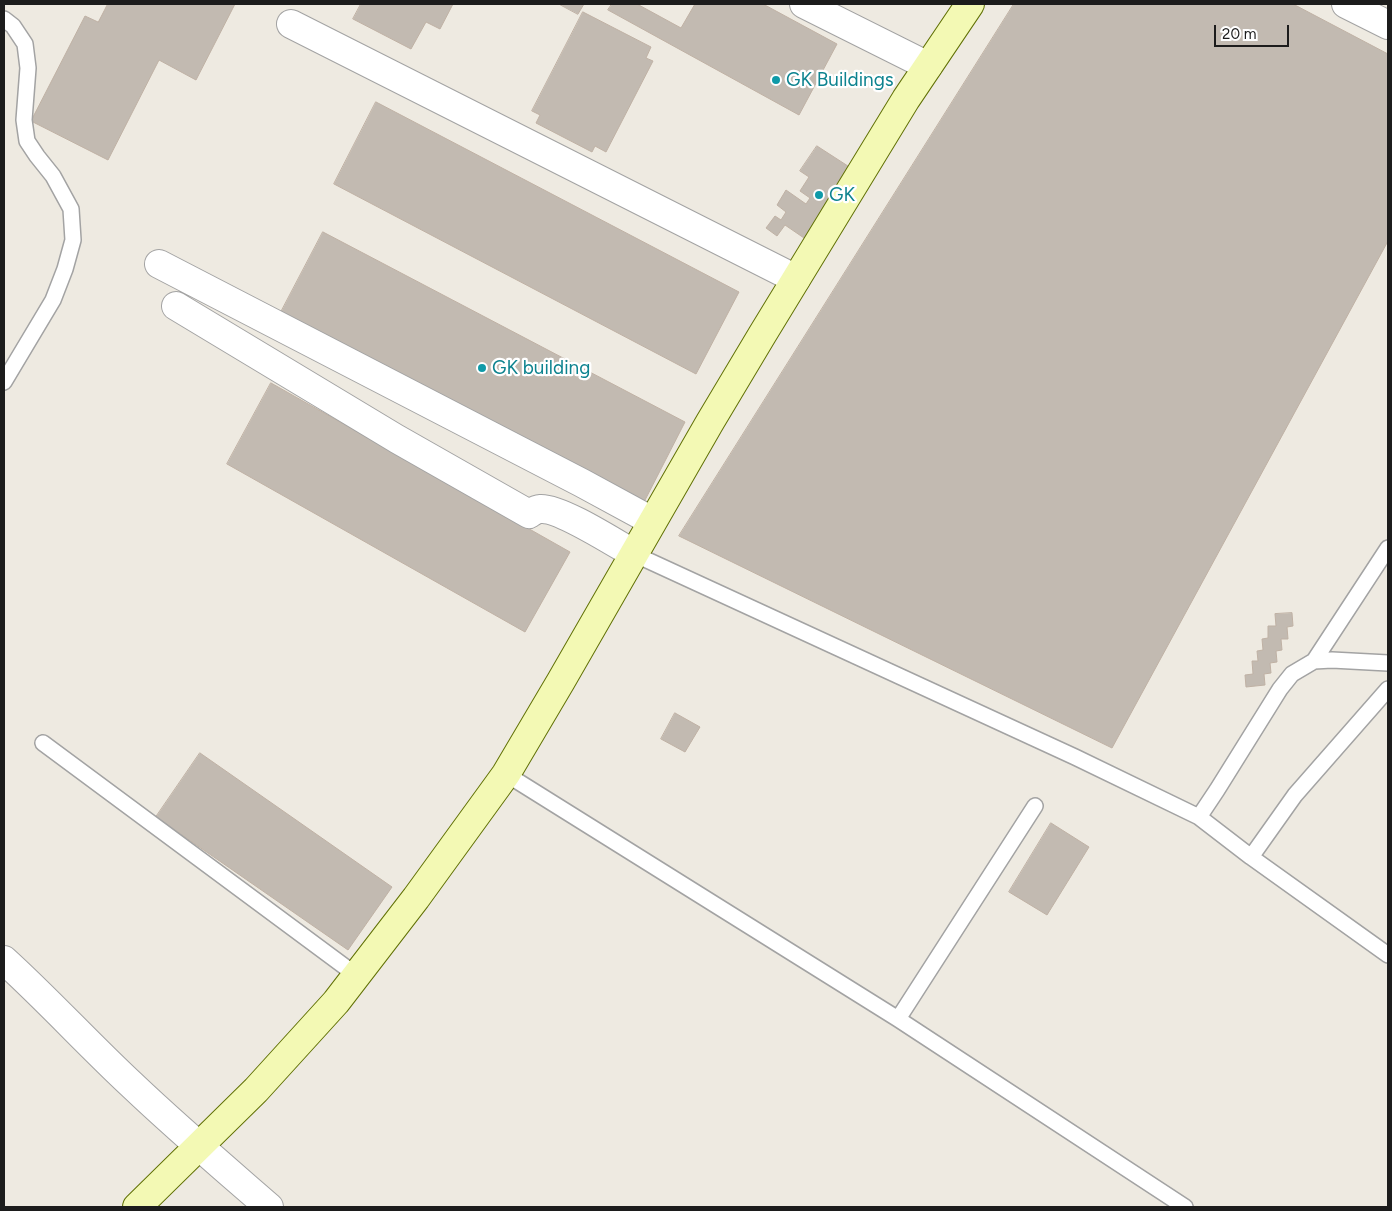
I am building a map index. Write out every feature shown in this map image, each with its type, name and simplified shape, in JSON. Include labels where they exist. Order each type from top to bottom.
[{"type":"main road","points":[[137,1207],[256,1090],[336,1002],[416,898],[506,774],[710,422],[796,278],[906,99],[970,4]]},
{"type":"street","points":[[804,4],[928,66]]},
{"type":"street","points":[[1346,4],[1388,25]]},
{"type":"street","points":[[291,24],[796,278]]},
{"type":"street","points":[[159,264],[582,483],[652,522]]},
{"type":"street","points":[[176,306],[397,439],[529,514],[538,509],[551,510],[634,554]]},
{"type":"street","points":[[4,960],[131,1085],[269,1207]]},
{"type":"lane","points":[[4,19],[13,26],[25,44],[28,68],[24,120],[27,141],[53,176],[71,209],[73,240],[66,269],[53,300],[4,382]]},
{"type":"lane","points":[[1199,817],[1280,690],[1292,674],[1314,661],[1388,548]]},
{"type":"lane","points":[[634,554],[1075,757],[1199,817],[1251,857],[1388,955]]},
{"type":"lane","points":[[1314,661],[1388,663]]},
{"type":"lane","points":[[1251,857],[1295,795],[1388,689]]},
{"type":"lane","points":[[43,743],[356,975]]},
{"type":"lane","points":[[506,774],[898,1019],[1185,1207]]},
{"type":"lane","points":[[898,1019],[1035,806]]},
{"type":"building","points":[[108,4],[235,4],[196,80],[159,60],[108,160],[31,121],[85,16],[98,22]]},
{"type":"building","points":[[361,4],[453,4],[440,29],[426,22],[411,49],[353,19]]},
{"type":"building","points":[[559,4],[584,4],[578,14]]},
{"type":"building","name":"GK Buildings","points":[[612,4],[637,4],[681,28],[695,4],[763,4],[837,44],[799,115],[608,10]]},
{"type":"building","points":[[1014,4],[1293,4],[1388,54],[1388,241],[1112,748],[679,536]]},
{"type":"building","points":[[583,12],[651,47],[646,58],[653,61],[606,152],[595,146],[592,152],[536,123],[540,115],[532,111]]},
{"type":"building","name":"GK building","points":[[376,102],[739,292],[696,374],[334,184]]},
{"type":"building","name":"GK","points":[[817,146],[851,168],[804,238],[785,225],[777,236],[766,228],[775,216],[781,220],[786,212],[777,205],[786,190],[806,204],[810,198],[800,191],[809,177],[800,171]]},
{"type":"building","name":"GK building","points":[[323,232],[685,422],[643,504],[280,314]]},
{"type":"building","points":[[271,383],[570,552],[525,632],[227,464]]},
{"type":"building","points":[[1292,613],[1293,626],[1287,627],[1288,639],[1281,639],[1282,650],[1276,651],[1277,662],[1270,663],[1271,673],[1264,674],[1265,685],[1246,687],[1245,675],[1253,674],[1252,661],[1258,661],[1257,651],[1263,650],[1262,639],[1268,638],[1268,626],[1276,626],[1275,614]]},
{"type":"building","points":[[675,713],[700,727],[685,752],[661,739]]},
{"type":"building","points":[[200,753],[392,887],[348,950],[156,817]]},
{"type":"building","points":[[1051,823],[1089,847],[1047,915],[1009,892]]},
{"type":"place","name":"GK Buildings","points":[[776,80]]},
{"type":"place","name":"GK","points":[[819,195]]},
{"type":"place","name":"GK building","points":[[482,368]]}]
